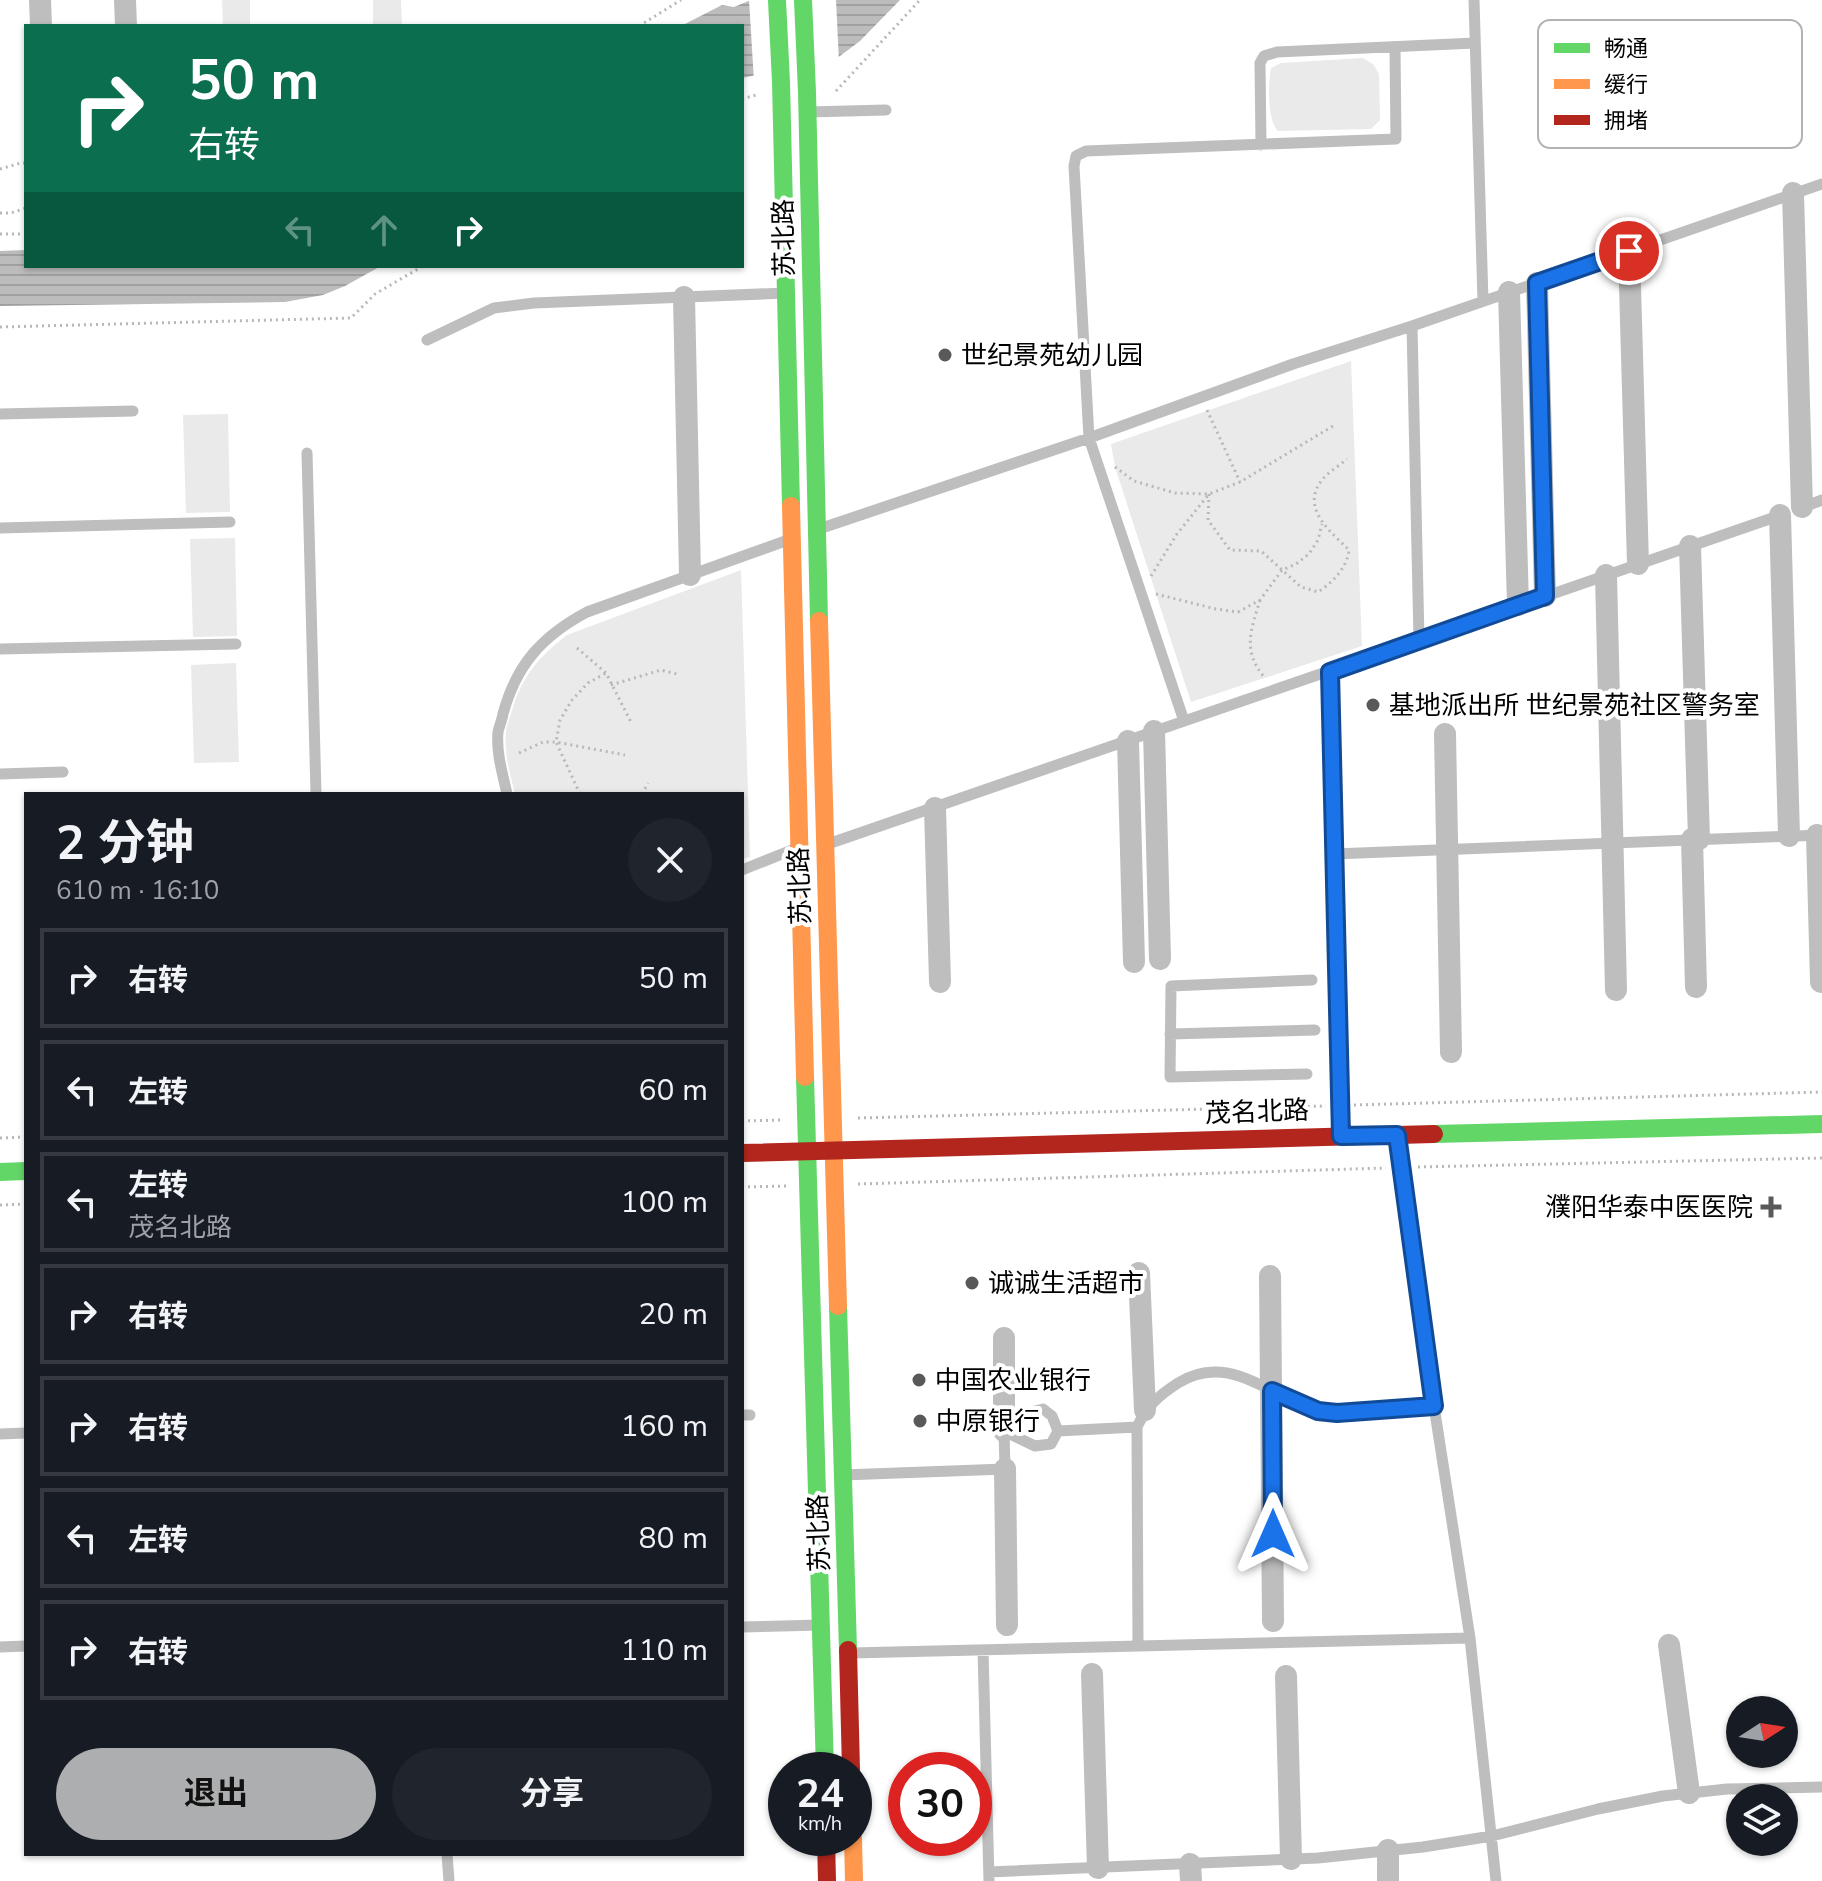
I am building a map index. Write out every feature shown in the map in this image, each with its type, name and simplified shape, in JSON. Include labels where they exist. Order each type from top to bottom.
[{"type":"main road","name":"苏北路","points":[[777,0],[825,1752]]},
{"type":"main road","name":"苏北路","points":[[803,0],[851,1752]]},
{"type":"main road","name":"茂名北路","points":[[744,1153],[1822,1124]]},
{"type":"main road","points":[[0,1172],[24,1171]]},
{"type":"main road","points":[[826,1856],[827,1881]]},
{"type":"main road","points":[[853,1856],[854,1881]]},
{"type":"street","points":[[40,0],[41,24]]},
{"type":"street","points":[[125,0],[126,24]]},
{"type":"street","points":[[1793,193],[1812,504]]},
{"type":"street","points":[[1629,251],[1638,564]]},
{"type":"street","points":[[1537,283],[1545,596]]},
{"type":"street","points":[[1509,292],[1518,605]]},
{"type":"street","points":[[684,297],[690,575]]},
{"type":"street","points":[[1780,515],[1789,836]]},
{"type":"street","points":[[1690,546],[1696,987]]},
{"type":"street","points":[[1606,575],[1616,990]]},
{"type":"street","points":[[1154,731],[1160,959]]},
{"type":"street","points":[[1445,734],[1451,1052]]},
{"type":"street","points":[[1128,741],[1134,962]]},
{"type":"street","points":[[935,808],[940,982]]},
{"type":"street","points":[[1820,835],[1821,982]]},
{"type":"street","points":[[1139,1273],[1141,1419]]},
{"type":"street","points":[[1270,1276],[1273,1621]]},
{"type":"street","points":[[1004,1338],[1004,1431]]},
{"type":"street","points":[[1005,1469],[1007,1625]]},
{"type":"street","points":[[1669,1645],[1689,1793]]},
{"type":"street","points":[[1092,1674],[1098,1868]]},
{"type":"street","points":[[1286,1676],[1291,1859]]},
{"type":"street","points":[[1388,1850],[1388,1881]]},
{"type":"lane","points":[[1474,0],[1483,301]]},
{"type":"lane","points":[[1261,145],[1260,63],[1264,56],[1277,52],[1475,43]]},
{"type":"lane","points":[[1184,721],[1089,438],[1074,166],[1076,156],[1086,151],[1396,139],[1395,48]]},
{"type":"lane","points":[[808,112],[886,110]]},
{"type":"lane","points":[[816,530],[1822,184]]},
{"type":"lane","points":[[427,340],[494,308],[534,303],[786,293]]},
{"type":"lane","points":[[1412,326],[1419,640]]},
{"type":"lane","points":[[0,414],[133,411]]},
{"type":"lane","points":[[307,453],[316,792]]},
{"type":"lane","points":[[825,845],[1812,504]]},
{"type":"lane","points":[[0,528],[230,522]]},
{"type":"lane","points":[[507,792],[498,733],[507,698],[521,668],[536,648],[563,625],[587,612],[792,538]]},
{"type":"lane","points":[[0,649],[236,644]]},
{"type":"lane","points":[[1330,672],[1341,1136]]},
{"type":"lane","points":[[0,774],[63,772]]},
{"type":"lane","points":[[1334,854],[1820,835]]},
{"type":"lane","points":[[744,869],[799,848]]},
{"type":"lane","points":[[1307,1074],[1170,1077],[1171,986],[1312,980]]},
{"type":"lane","points":[[1170,1034],[1315,1030]]},
{"type":"lane","points":[[1397,1135],[1470,1638],[1496,1881]]},
{"type":"lane","points":[[1138,1645],[1141,1419],[1164,1392],[1185,1379],[1216,1371],[1236,1375],[1318,1411],[1337,1413],[1434,1406]]},
{"type":"lane","points":[[1004,1431],[1031,1412],[1043,1409],[1052,1416],[1058,1431]]},
{"type":"lane","points":[[1058,1431],[1141,1419]]},
{"type":"lane","points":[[843,1475],[1005,1469],[1004,1431]]},
{"type":"lane","points":[[1004,1431],[1035,1446],[1051,1444],[1058,1431]]},
{"type":"lane","points":[[0,1434],[24,1433]]},
{"type":"lane","points":[[744,1627],[821,1625]]},
{"type":"lane","points":[[848,1653],[1470,1638]]},
{"type":"lane","points":[[0,1647],[24,1646]]},
{"type":"lane","points":[[983,1650],[989,1876],[1098,1868],[1190,1872],[1492,1836],[1663,1796],[1727,1789],[1822,1787]]},
{"type":"lane","points":[[447,1856],[449,1881]]},
{"type":"path","points":[[642,24],[681,0]]},
{"type":"path","points":[[836,91],[920,0]]},
{"type":"path","points":[[744,98],[760,93]]},
{"type":"path","points":[[0,169],[24,163]]},
{"type":"path","points":[[0,213],[24,209]]},
{"type":"path","points":[[0,234],[24,234]]},
{"type":"path","points":[[0,327],[351,318],[375,294],[420,268]]},
{"type":"path","points":[[1207,410],[1240,482]]},
{"type":"path","points":[[1115,467],[1134,481],[1175,493],[1209,494],[1240,482],[1333,426]]},
{"type":"path","points":[[1209,494],[1208,520],[1230,550],[1261,551],[1301,587],[1318,592],[1332,582],[1348,558],[1349,550],[1322,524],[1314,506],[1313,494],[1323,478],[1347,459]]},
{"type":"path","points":[[1150,577],[1177,534],[1209,494]]},
{"type":"path","points":[[1264,677],[1255,666],[1249,648],[1260,600],[1282,570],[1309,554],[1318,540],[1322,524]]},
{"type":"path","points":[[1156,594],[1238,612],[1260,600]]},
{"type":"path","points":[[577,648],[606,673],[631,722]]},
{"type":"path","points":[[611,685],[661,670],[677,674]]},
{"type":"path","points":[[579,792],[556,742],[560,720],[572,700],[588,683],[606,673]]},
{"type":"path","points":[[519,753],[543,742],[556,742],[625,755]]},
{"type":"path","points":[[643,792],[648,783]]},
{"type":"path","points":[[833,1119],[1822,1092]]},
{"type":"path","points":[[744,1121],[807,1119]]},
{"type":"path","points":[[0,1138],[24,1137]]},
{"type":"path","points":[[835,1184],[1822,1158]]},
{"type":"path","points":[[0,1205],[24,1204]]},
{"type":"shaded area","points":[[222,0],[250,0],[250,24],[223,24]]},
{"type":"shaded area","points":[[373,0],[401,0],[402,24],[373,24]]},
{"type":"shaded area","points":[[751,0],[900,0],[860,41],[836,59],[744,78],[744,24],[685,24],[722,5],[734,7]]},
{"type":"shaded area","points":[[1363,58],[1373,64],[1379,74],[1380,120],[1371,129],[1278,131],[1270,110],[1271,68],[1281,63]]},
{"type":"shaded area","points":[[24,250],[24,268],[377,268],[323,295],[285,302],[0,306],[0,251]]},
{"type":"shaded area","points":[[1351,361],[1362,646],[1191,702],[1115,467],[1111,444]]},
{"type":"shaded area","points":[[228,414],[230,512],[186,513],[183,415]]},
{"type":"shaded area","points":[[235,538],[237,636],[193,637],[190,539]]},
{"type":"shaded area","points":[[741,570],[750,857],[744,858],[744,792],[515,792],[507,756],[506,728],[515,701],[532,670],[567,635]]},
{"type":"shaded area","points":[[236,663],[239,762],[194,763],[191,665]]},
{"type":"pier","points":[[749,0],[836,0],[839,62],[754,81]]},
{"type":"traffic: fast","points":[[777,0],[791,506]]},
{"type":"traffic: fast","points":[[803,0],[819,621]]},
{"type":"traffic: fast","points":[[805,1077],[824,1752]]},
{"type":"traffic: fast","points":[[1434,1134],[1822,1124]]},
{"type":"traffic: fast","points":[[0,1172],[24,1171]]},
{"type":"traffic: fast","points":[[838,1306],[848,1650]]},
{"type":"traffic: slow","points":[[791,506],[805,1077]]},
{"type":"traffic: slow","points":[[819,621],[838,1306]]},
{"type":"traffic: slow","points":[[853,1856],[854,1881]]},
{"type":"traffic: jam","points":[[744,1153],[1434,1134]]},
{"type":"traffic: jam","points":[[848,1650],[851,1752]]},
{"type":"traffic: jam","points":[[826,1856],[827,1881]]},
{"type":"place","name":"世纪景苑幼儿园","points":[[945,355]]},
{"type":"place","name":"基地派出所 世纪景苑社区警务室","points":[[1373,705]]},
{"type":"place","name":"濮阳华泰中医医院","points":[[1771,1207]]},
{"type":"place","name":"诚诚生活超市","points":[[972,1283]]},
{"type":"place","name":"中国农业银行","points":[[919,1380]]},
{"type":"place","name":"中原银行","points":[[920,1421]]},
{"type":"route","points":[[1273,1534],[1272,1391],[1318,1411],[1337,1413],[1434,1406],[1397,1135],[1341,1136],[1330,672],[1545,596],[1537,283],[1629,251]]}]
